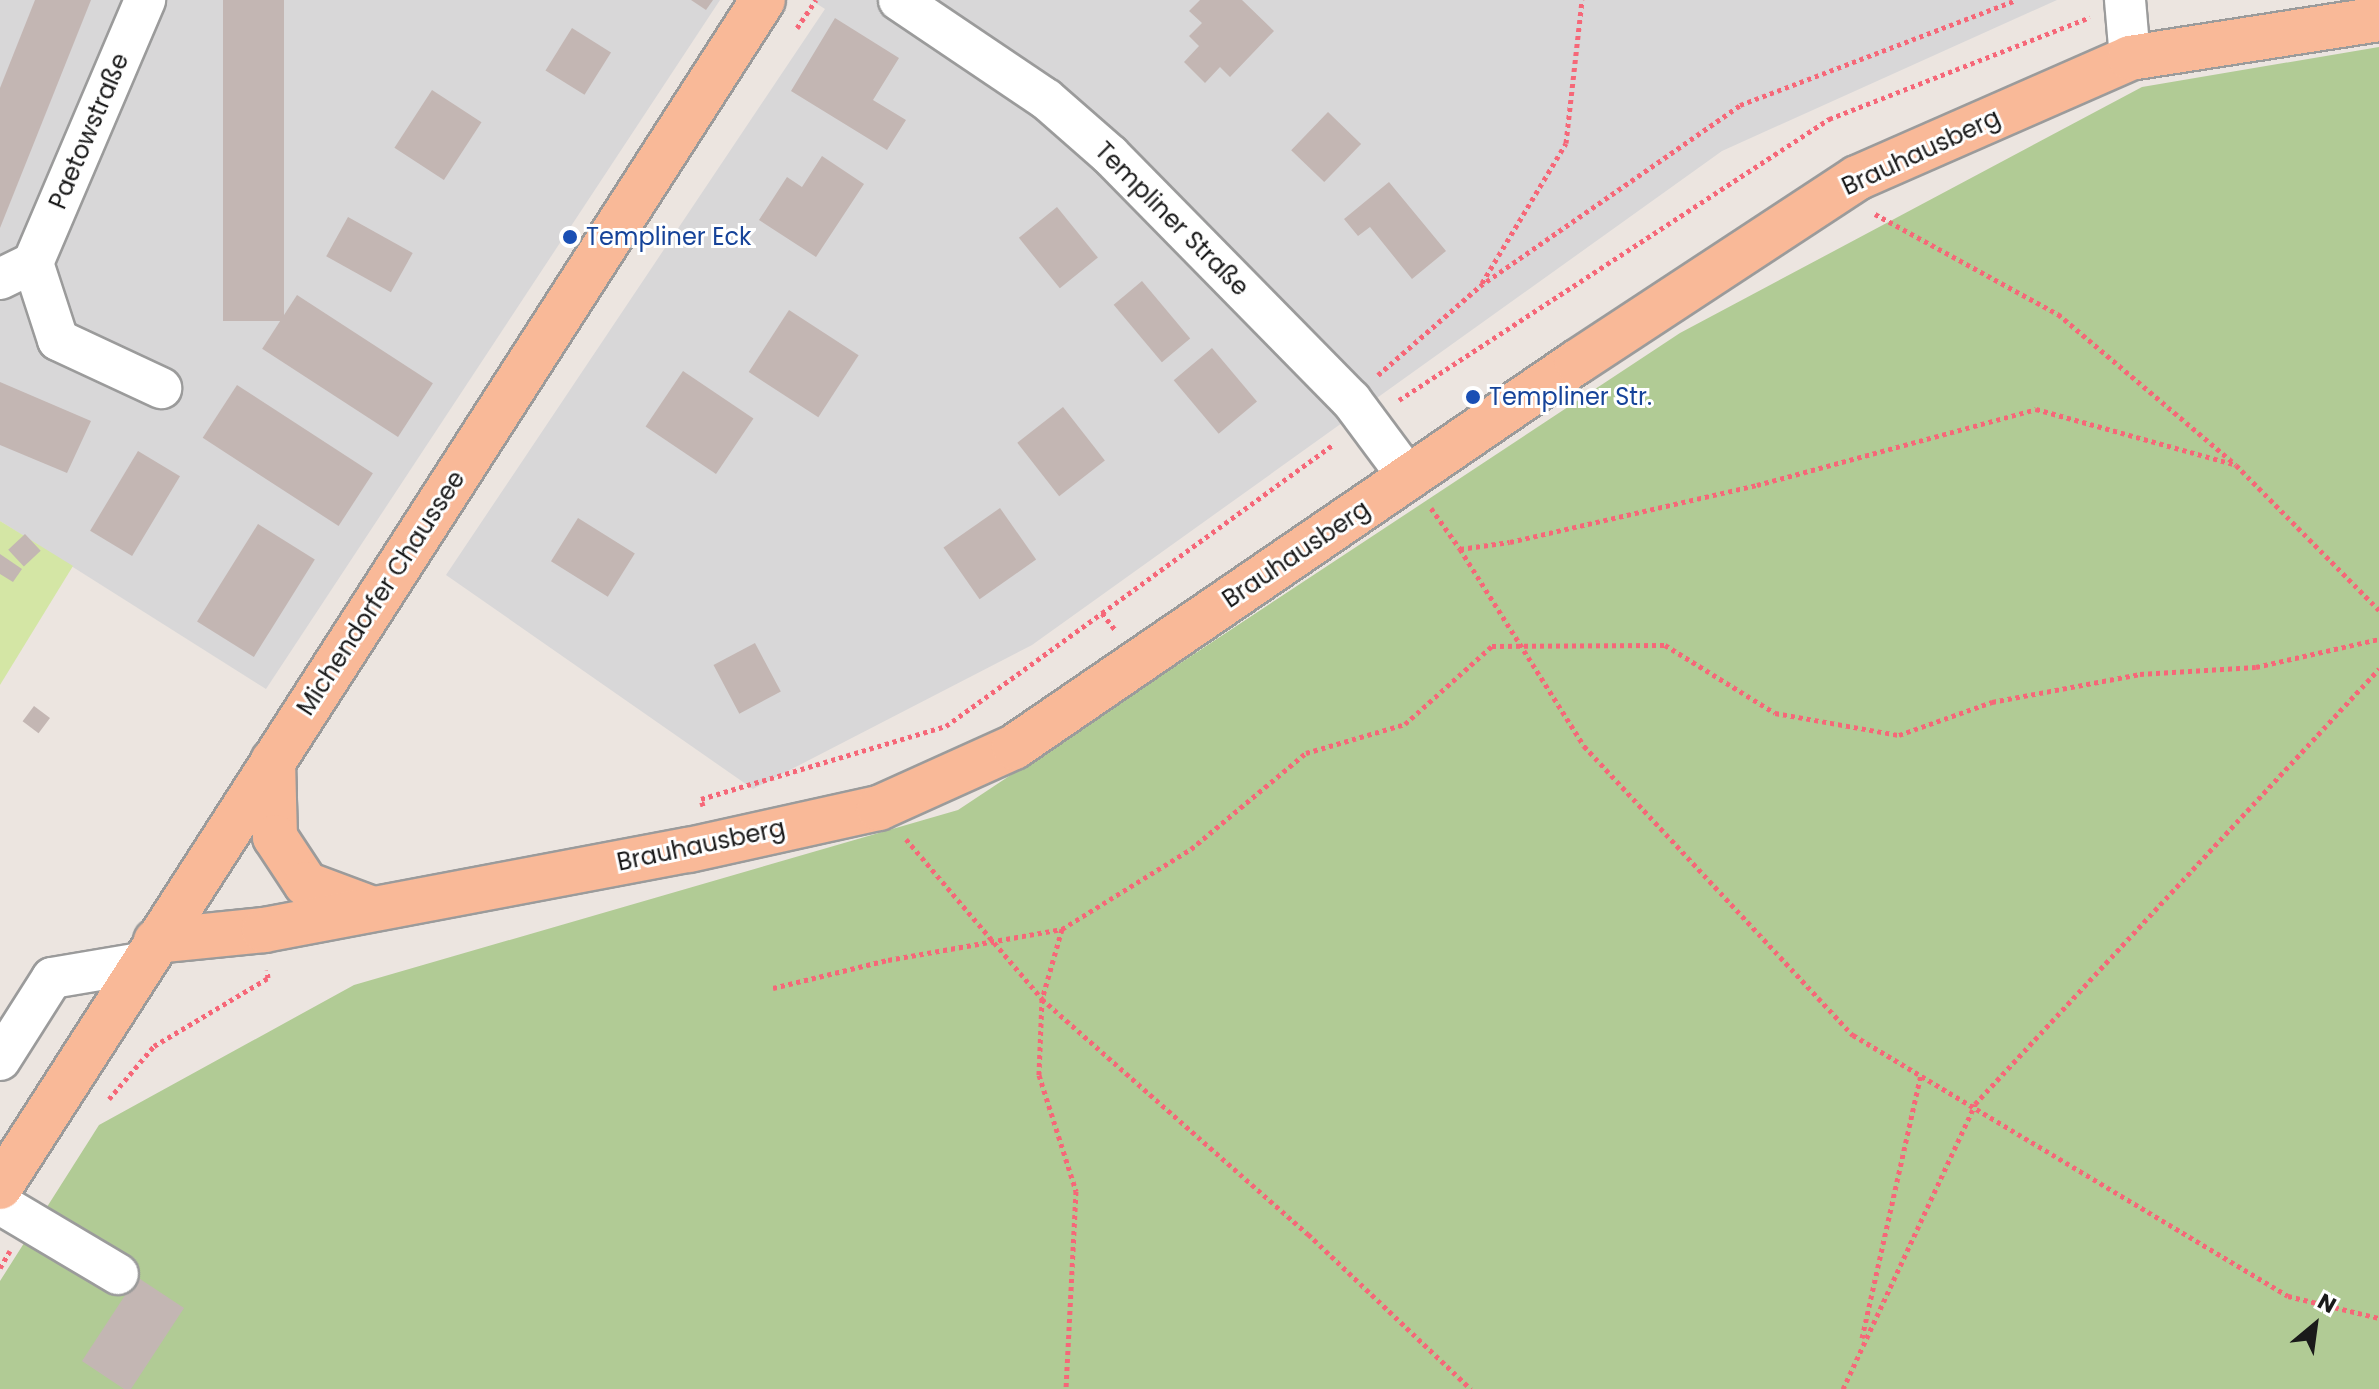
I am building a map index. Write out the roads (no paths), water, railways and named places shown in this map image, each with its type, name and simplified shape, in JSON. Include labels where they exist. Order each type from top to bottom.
[{"type":"main road","name":"Michendorfer Chaussee","points":[[0,1187],[763,0]]},
{"type":"main road","name":"Brauhausberg","points":[[149,952],[710,846],[879,808],[1014,747],[1835,192],[2130,58],[2379,19]]},
{"type":"main road","points":[[273,761],[275,837],[306,884],[370,908]]},
{"type":"street","name":"Paetowstraße","points":[[145,0],[16,271],[58,340],[161,388]]},
{"type":"street","name":"Templiner Straße","points":[[899,0],[976,48],[1100,145],[1359,410],[1409,478]]},
{"type":"street","points":[[2125,1],[2130,58]]},
{"type":"street","points":[[0,1060],[52,978],[149,952]]},
{"type":"street","points":[[0,1204],[118,1274]]},
{"type":"place","name":"Templiner Eck","points":[[570,237]]},
{"type":"place","name":"Templiner Str.","points":[[1473,397]]}]
